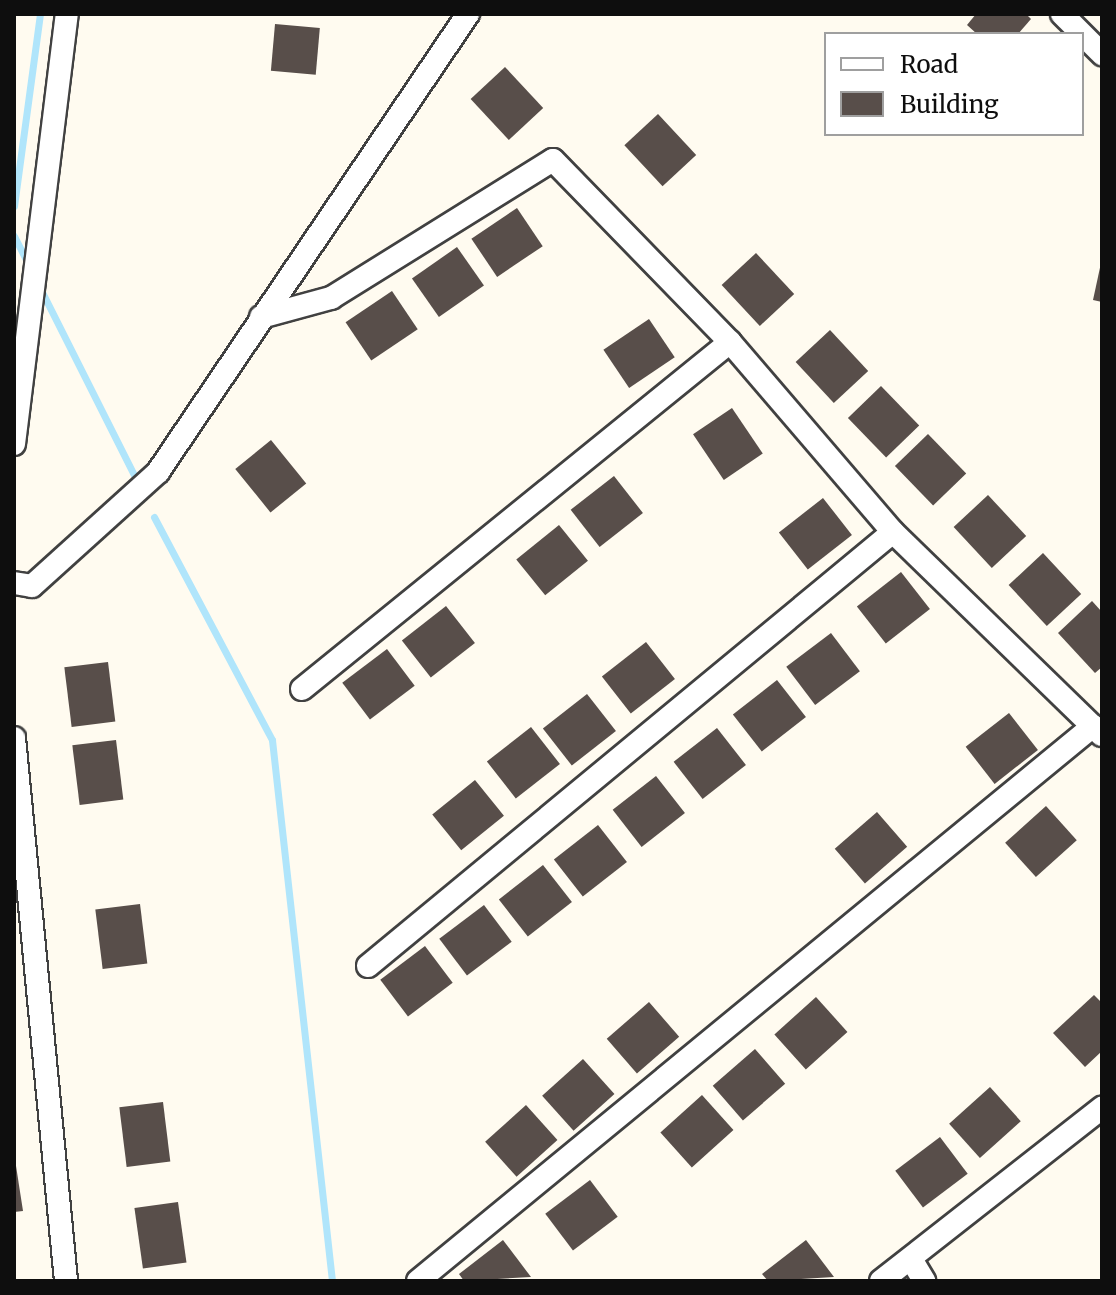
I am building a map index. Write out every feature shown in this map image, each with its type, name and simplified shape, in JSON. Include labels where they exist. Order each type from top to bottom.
[{"type":"street","points":[[14,444],[67,14]]},
{"type":"street","points":[[14,583],[32,586],[158,472],[468,14]]},
{"type":"street","points":[[1062,14],[1080,32]]},
{"type":"street","points":[[1084,36],[1102,54]]},
{"type":"street","points":[[261,317],[331,298],[553,160],[730,342],[893,532],[1097,731],[418,1281]]},
{"type":"street","points":[[302,689],[730,342]]},
{"type":"street","points":[[368,966],[893,532]]},
{"type":"street","points":[[14,738],[66,1281]]},
{"type":"street","points":[[881,1281],[1102,1108]]},
{"type":"street","points":[[911,1259],[924,1281]]},
{"type":"building","points":[[976,14],[1026,14],[1031,19],[1020,32],[975,32],[967,25]]},
{"type":"building","points":[[275,24],[320,28],[316,75],[271,71]]},
{"type":"building","points":[[505,67],[543,108],[509,140],[471,99]]},
{"type":"building","points":[[658,114],[696,155],[663,186],[624,145]]},
{"type":"building","points":[[517,208],[543,246],[497,277],[471,239]]},
{"type":"building","points":[[457,247],[484,286],[439,317],[412,279]]},
{"type":"building","points":[[756,253],[794,294],[760,326],[722,285]]},
{"type":"building","points":[[1102,263],[1102,302],[1093,300]]},
{"type":"building","points":[[392,291],[418,329],[371,360],[346,322]]},
{"type":"building","points":[[649,319],[675,357],[629,388],[603,350]]},
{"type":"building","points":[[830,330],[868,371],[834,403],[796,362]]},
{"type":"building","points":[[881,386],[919,426],[886,458],[848,418]]},
{"type":"building","points":[[732,408],[763,454],[724,480],[693,434]]},
{"type":"building","points":[[928,434],[966,474],[933,506],[895,466]]},
{"type":"building","points":[[271,440],[306,484],[270,512],[235,469]]},
{"type":"building","points":[[614,476],[643,513],[600,547],[571,510]]},
{"type":"building","points":[[988,495],[1026,536],[992,568],[954,527]]},
{"type":"building","points":[[823,498],[852,535],[808,570],[779,532]]},
{"type":"building","points":[[559,525],[588,561],[545,595],[516,560]]},
{"type":"building","points":[[1043,553],[1081,594],[1047,626],[1009,585]]},
{"type":"building","points":[[901,572],[930,609],[886,644],[857,606]]},
{"type":"building","points":[[1092,601],[1102,612],[1102,667],[1095,673],[1058,633]]},
{"type":"building","points":[[446,606],[475,643],[431,678],[402,640]]},
{"type":"building","points":[[831,633],[860,671],[815,705],[786,667]]},
{"type":"building","points":[[646,642],[675,679],[631,714],[602,676]]},
{"type":"building","points":[[387,649],[415,686],[370,719],[342,683]]},
{"type":"building","points":[[108,662],[115,722],[72,727],[64,667]]},
{"type":"building","points":[[777,680],[806,717],[762,752],[733,714]]},
{"type":"building","points":[[587,694],[616,731],[572,766],[543,728]]},
{"type":"building","points":[[1009,713],[1038,750],[995,784],[966,747]]},
{"type":"building","points":[[531,727],[560,764],[516,799],[487,761]]},
{"type":"building","points":[[717,728],[746,765],[703,799],[674,762]]},
{"type":"building","points":[[116,740],[123,800],[80,805],[72,745]]},
{"type":"building","points":[[656,776],[685,813],[642,847],[613,810]]},
{"type":"building","points":[[475,780],[504,816],[461,850],[432,815]]},
{"type":"building","points":[[1046,806],[1077,840],[1036,877],[1005,843]]},
{"type":"building","points":[[877,812],[907,847],[865,883],[835,849]]},
{"type":"building","points":[[598,825],[627,862],[583,897],[554,859]]},
{"type":"building","points":[[543,865],[572,902],[528,937],[499,899]]},
{"type":"building","points":[[140,904],[147,964],[103,969],[95,909]]},
{"type":"building","points":[[484,905],[512,942],[467,975],[439,939]]},
{"type":"building","points":[[425,946],[453,983],[408,1016],[380,980]]},
{"type":"building","points":[[1094,995],[1102,1003],[1102,1051],[1085,1067],[1053,1033]]},
{"type":"building","points":[[816,997],[847,1032],[806,1069],[774,1034]]},
{"type":"building","points":[[649,1002],[679,1037],[637,1073],[607,1039]]},
{"type":"building","points":[[755,1049],[785,1084],[743,1120],[713,1086]]},
{"type":"building","points":[[583,1059],[614,1094],[574,1131],[542,1096]]},
{"type":"building","points":[[990,1087],[1021,1121],[980,1158],[949,1124]]},
{"type":"building","points":[[702,1095],[733,1130],[692,1167],[660,1132]]},
{"type":"building","points":[[163,1102],[170,1162],[127,1167],[119,1107]]},
{"type":"building","points":[[526,1105],[557,1140],[517,1177],[485,1142]]},
{"type":"building","points":[[940,1137],[968,1174],[923,1207],[895,1171]]},
{"type":"building","points":[[14,1153],[23,1211],[14,1212]]},
{"type":"building","points":[[590,1180],[618,1217],[573,1250],[545,1214]]},
{"type":"building","points":[[178,1202],[186,1262],[143,1269],[134,1208]]},
{"type":"building","points":[[503,1240],[531,1277],[464,1281],[459,1274]]},
{"type":"building","points":[[806,1240],[834,1277],[768,1281],[762,1274]]},
{"type":"waterway","points":[[14,206],[40,14]]},
{"type":"waterway","points":[[14,236],[29,266]]},
{"type":"waterway","points":[[40,288],[134,475]]},
{"type":"waterway","points":[[154,517],[272,740],[332,1281]]}]
